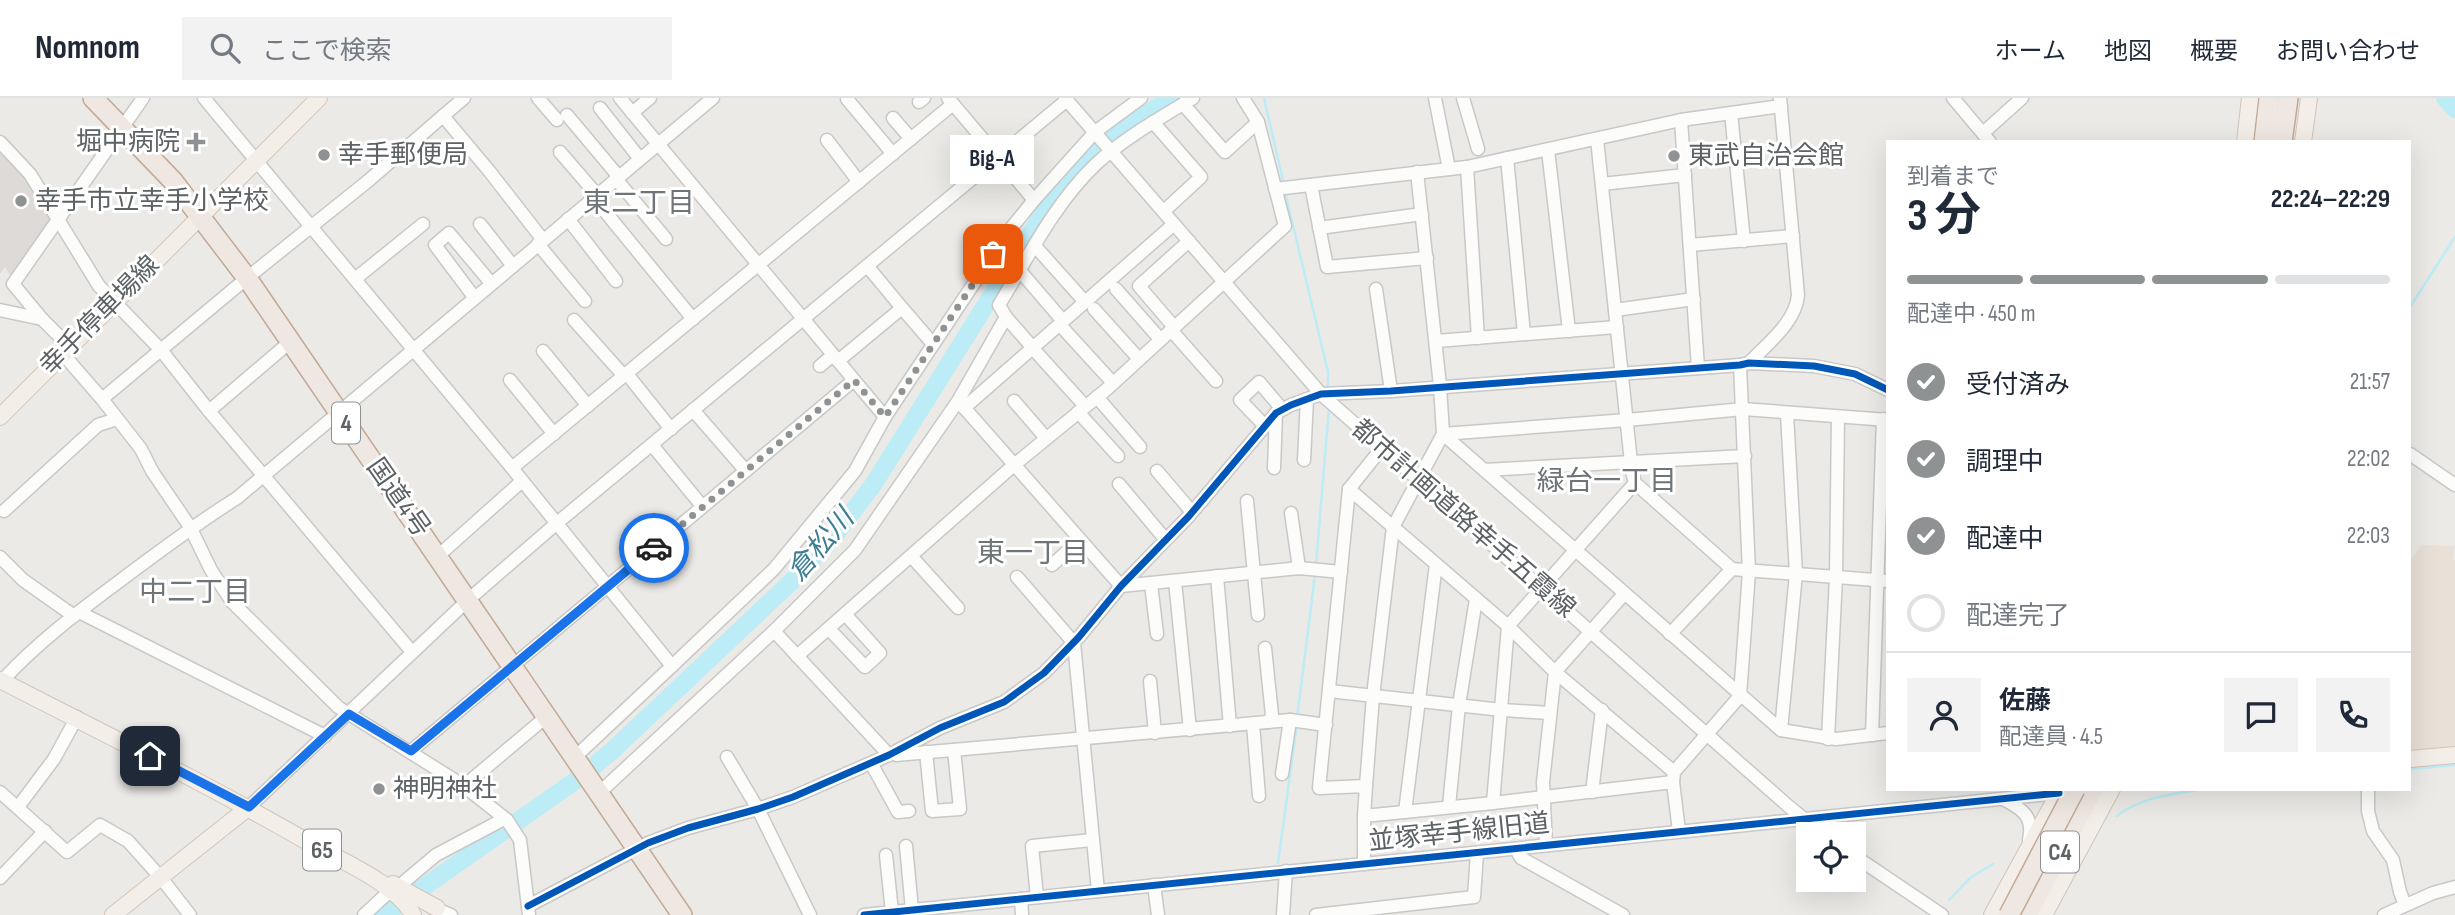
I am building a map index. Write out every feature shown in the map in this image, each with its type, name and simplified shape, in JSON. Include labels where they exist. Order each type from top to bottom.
[{"type":"highway","name":"国道4号","points":[[93,98],[173,181],[247,278],[682,915]]},
{"type":"highway","points":[[2264,140],[2269,98]]},
{"type":"highway","points":[[2282,140],[2288,98]]},
{"type":"highway","name":"C4","points":[[2009,915],[2066,791]]},
{"type":"highway","name":"C4","points":[[2027,915],[2091,791]]},
{"type":"main road","name":"幸手停車場線","points":[[0,417],[65,349],[319,98]]},
{"type":"main road","points":[[2245,140],[2250,98]]},
{"type":"main road","points":[[2303,140],[2309,98]]},
{"type":"main road","name":"65","points":[[1,680],[249,807],[403,898]]},
{"type":"main road","points":[[2411,759],[2455,755]]},
{"type":"main road","points":[[1992,915],[2027,851],[2065,791]]},
{"type":"main road","points":[[2044,915],[2111,791]]},
{"type":"main road","points":[[113,915],[249,807]]},
{"type":"main road","points":[[403,898],[444,911]]},
{"type":"street","points":[[143,98],[13,284],[141,449],[152,471],[190,527],[211,570],[232,602],[338,707],[464,786],[506,819],[520,840],[528,911],[636,848],[688,828],[758,809],[871,763],[940,728],[1004,702],[1044,673],[1074,643],[1121,586],[1192,512],[1279,411],[1307,399],[1321,394],[1744,364],[1814,366],[1855,374],[1886,389]]},
{"type":"street","points":[[204,98],[512,468],[672,666]]},
{"type":"street","points":[[102,399],[464,98]]},
{"type":"street","points":[[538,98],[562,118],[617,178],[666,240]]},
{"type":"street","points":[[620,98],[885,417]]},
{"type":"street","points":[[632,113],[650,98]]},
{"type":"street","points":[[1,680],[24,657],[77,614],[190,527],[237,498],[713,98]]},
{"type":"street","points":[[576,761],[774,569],[855,471],[885,417],[1008,232],[1034,200],[1097,134],[1141,98]]},
{"type":"street","points":[[797,656],[1014,465],[1113,383],[1285,226],[1258,122],[1243,98]]},
{"type":"street","points":[[1435,98],[1449,169]]},
{"type":"street","points":[[1463,98],[1478,149]]},
{"type":"street","points":[[1953,98],[1965,116],[1986,137],[2022,98]]},
{"type":"street","points":[[847,99],[893,154]]},
{"type":"street","points":[[249,807],[468,600],[1066,99]]},
{"type":"street","name":"都市計画道路幸手五霞線","points":[[1066,99],[1321,394],[1807,822]]},
{"type":"street","points":[[512,468],[911,139],[950,101],[1034,200]]},
{"type":"street","points":[[1118,456],[999,305],[1073,189],[1111,150],[1188,101],[1225,152],[1258,122]]},
{"type":"street","points":[[1275,189],[1467,167],[1682,120],[1781,102],[1798,295],[1797,309],[1744,364],[1749,572],[1740,696],[1673,777],[1592,792],[1364,816]]},
{"type":"street","points":[[600,108],[640,159]]},
{"type":"street","points":[[1731,113],[1744,240]]},
{"type":"street","points":[[443,116],[490,172],[584,301]]},
{"type":"street","points":[[893,118],[911,139]]},
{"type":"street","points":[[1682,120],[1698,368]]},
{"type":"street","points":[[1153,122],[1201,177],[1164,211]]},
{"type":"street","points":[[1597,139],[1626,421],[1635,483],[1732,569],[1883,581]]},
{"type":"street","points":[[827,140],[859,182]]},
{"type":"street","points":[[0,142],[30,174],[99,285],[161,350],[412,652]]},
{"type":"street","points":[[1548,150],[1569,331]]},
{"type":"street","points":[[560,152],[693,319]]},
{"type":"street","points":[[1507,158],[1524,334]]},
{"type":"street","points":[[1467,167],[1478,338]]},
{"type":"street","points":[[1364,864],[1364,816],[1373,696],[1393,527],[1443,434],[1436,341],[1417,172]]},
{"type":"street","points":[[1602,184],[1685,175]]},
{"type":"street","points":[[1311,185],[1327,267],[1427,258]]},
{"type":"street","points":[[1319,228],[1422,214]]},
{"type":"street","points":[[568,219],[616,281]]},
{"type":"street","points":[[355,279],[423,224]]},
{"type":"street","points":[[961,405],[1035,350],[1062,323],[1090,306],[1174,224]]},
{"type":"street","points":[[480,225],[513,266]]},
{"type":"street","points":[[474,297],[435,245],[449,233],[491,283]]},
{"type":"street","points":[[1690,245],[1793,236]]},
{"type":"street","points":[[1189,241],[1139,286],[1216,381]]},
{"type":"street","points":[[1035,246],[1139,359]]},
{"type":"street","points":[[867,267],[933,344]]},
{"type":"street","points":[[1020,271],[1113,383]]},
{"type":"street","points":[[1116,289],[1160,339]]},
{"type":"street","points":[[1376,289],[1391,391]]},
{"type":"street","points":[[1615,310],[1693,299]]},
{"type":"street","points":[[820,366],[835,358],[902,308]]},
{"type":"street","points":[[0,310],[42,319]]},
{"type":"street","points":[[595,787],[774,631],[855,550],[961,405],[1006,317]]},
{"type":"street","points":[[574,320],[671,429]]},
{"type":"street","points":[[1436,341],[1617,327]]},
{"type":"street","points":[[209,411],[290,342]]},
{"type":"street","points":[[543,351],[587,406]]},
{"type":"street","points":[[510,380],[554,434]]},
{"type":"street","points":[[411,751],[854,380]]},
{"type":"street","points":[[1265,426],[1240,400],[1259,382],[1279,411],[1275,468]]},
{"type":"street","points":[[1097,397],[1140,447]]},
{"type":"street","points":[[1304,460],[1307,399]]},
{"type":"street","points":[[1014,401],[1046,438]]},
{"type":"street","points":[[961,405],[1121,586]]},
{"type":"street","points":[[1443,434],[1626,421],[1743,409],[1886,420],[1883,581],[1872,735]]},
{"type":"street","points":[[693,410],[745,470]]},
{"type":"street","points":[[1781,730],[1796,574],[1787,414]]},
{"type":"street","points":[[1828,739],[1836,577],[1838,417]]},
{"type":"street","points":[[4,511],[98,425],[117,419]]},
{"type":"street","points":[[1443,434],[1781,730],[1828,739],[1886,733]]},
{"type":"street","points":[[652,445],[702,506]]},
{"type":"street","points":[[1366,786],[1319,788],[1349,489],[1382,448]]},
{"type":"street","points":[[2411,455],[2455,485]]},
{"type":"street","points":[[1484,470],[1745,456]]},
{"type":"street","points":[[1157,471],[1192,512]]},
{"type":"street","points":[[438,556],[522,481]]},
{"type":"street","points":[[1493,803],[1508,626],[1635,483]]},
{"type":"street","points":[[1119,484],[1165,539]]},
{"type":"street","points":[[1349,489],[1508,626],[1673,777],[1679,831]]},
{"type":"street","points":[[1247,501],[1258,615]]},
{"type":"street","points":[[1291,513],[1299,568]]},
{"type":"street","points":[[1052,565],[1080,540]]},
{"type":"street","points":[[911,556],[958,608]]},
{"type":"street","points":[[0,557],[23,580],[77,614],[326,736]]},
{"type":"street","points":[[1405,812],[1436,564]]},
{"type":"street","points":[[1121,586],[1299,568],[1341,572]]},
{"type":"street","points":[[1670,634],[1732,569]]},
{"type":"street","points":[[1217,576],[1230,726]]},
{"type":"street","points":[[1017,577],[1074,643],[1098,891]]},
{"type":"street","points":[[1175,581],[1190,730]]},
{"type":"street","points":[[1151,584],[1157,634]]},
{"type":"street","points":[[1546,845],[1543,797],[1555,671],[1624,593]]},
{"type":"street","points":[[1449,806],[1459,705],[1476,599]]},
{"type":"street","points":[[829,629],[865,667],[880,653],[845,614]]},
{"type":"street","points":[[774,631],[889,755]]},
{"type":"street","points":[[1265,648],[1272,715],[1269,722]]},
{"type":"street","points":[[1150,681],[1155,733]]},
{"type":"street","points":[[1329,691],[1550,713]]},
{"type":"street","points":[[1592,792],[1602,710]]},
{"type":"street","points":[[464,786],[545,717]]},
{"type":"street","points":[[18,807],[54,759],[76,718]]},
{"type":"street","points":[[889,755],[1290,720],[1325,725]]},
{"type":"street","points":[[1282,774],[1290,720]]},
{"type":"street","points":[[1253,724],[1259,796]]},
{"type":"street","points":[[926,752],[932,811],[960,809],[954,750]]},
{"type":"street","points":[[726,757],[758,809],[810,915]]},
{"type":"street","points":[[871,763],[898,812],[909,811]]},
{"type":"street","name":"並塚幸手線旧道","points":[[864,915],[912,910],[945,911],[1037,897],[2003,799],[2059,791]]},
{"type":"street","points":[[2368,791],[2368,811],[2373,831],[2393,860],[2405,905]]},
{"type":"street","points":[[0,792],[67,852],[100,825],[128,841],[162,878],[190,915]]},
{"type":"street","points":[[2003,799],[2023,811],[2030,823],[2032,828],[2027,851]]},
{"type":"street","points":[[364,915],[403,898],[436,855],[506,819]]},
{"type":"street","points":[[0,878],[45,831]]},
{"type":"street","points":[[1037,897],[1032,846],[1092,841]]},
{"type":"street","points":[[906,846],[912,910]]},
{"type":"street","points":[[1516,849],[1521,858],[1623,915]]},
{"type":"street","points":[[1315,915],[1474,897],[1477,853]]},
{"type":"street","points":[[886,855],[892,912]]},
{"type":"street","points":[[1866,864],[1942,915]]},
{"type":"street","points":[[1283,915],[1286,871]]},
{"type":"street","points":[[1154,885],[1158,915]]},
{"type":"street","points":[[2384,915],[2433,893],[2455,887]]},
{"type":"street","points":[[1021,899],[1022,915]]},
{"type":"shaded area","name":"幸手市立幸手小学校","points":[[0,147],[53,217],[12,278],[5,267],[0,274]]},
{"type":"shaded area","points":[[2422,545],[2455,546],[2455,746],[2411,750],[2411,560]]},
{"type":"waterway","name":"倉松川","points":[[384,915],[582,776],[791,582],[831,540],[873,485],[1049,204],[1092,155],[1172,98]]},
{"type":"waterway","points":[[1264,98],[1284,185]]},
{"type":"waterway","name":"倉松川","points":[[2445,98],[2455,109]]},
{"type":"waterway","points":[[1285,192],[1328,372],[1328,390]]},
{"type":"waterway","points":[[2411,305],[2455,237]]},
{"type":"waterway","points":[[1316,565],[1329,407]]},
{"type":"waterway","points":[[1297,718],[1315,575]]},
{"type":"waterway","points":[[1278,863],[1297,724]]},
{"type":"waterway","points":[[2411,769],[2455,765]]},
{"type":"waterway","points":[[2117,816],[2147,800],[2192,791]]},
{"type":"waterway","points":[[1949,900],[1970,878],[1993,864]]},
{"type":"cycle path","points":[[528,906],[648,843],[688,828],[793,797],[889,755],[940,728],[1004,702],[1044,673],[1079,637],[1121,586],[1189,516],[1276,413],[1291,405],[1321,394],[1749,363],[1814,366],[1855,374],[1886,389]]},
{"type":"cycle path","points":[[864,915],[2059,793]]},
{"type":"way so far","points":[[654,548],[854,380],[885,417],[993,254]]},
{"type":"place","name":"堀中病院","points":[[196,142]]},
{"type":"place","name":"幸手郵便局","points":[[324,155]]},
{"type":"place","name":"東武自治会館","points":[[1674,156]]},
{"type":"place","name":"幸手市立幸手小学校","points":[[21,201]]},
{"type":"place","name":"Big-A","points":[[993,254]]},
{"type":"place","name":"神明神社","points":[[379,789]]},
{"type":"district","name":"東二丁目","points":[[639,203]]},
{"type":"district","name":"緑台一丁目","points":[[1607,481]]},
{"type":"district","name":"東一丁目","points":[[1033,553]]},
{"type":"district","name":"中二丁目","points":[[195,592]]},
{"type":"route","points":[[150,756],[249,807],[349,714],[411,751],[654,548]]}]
